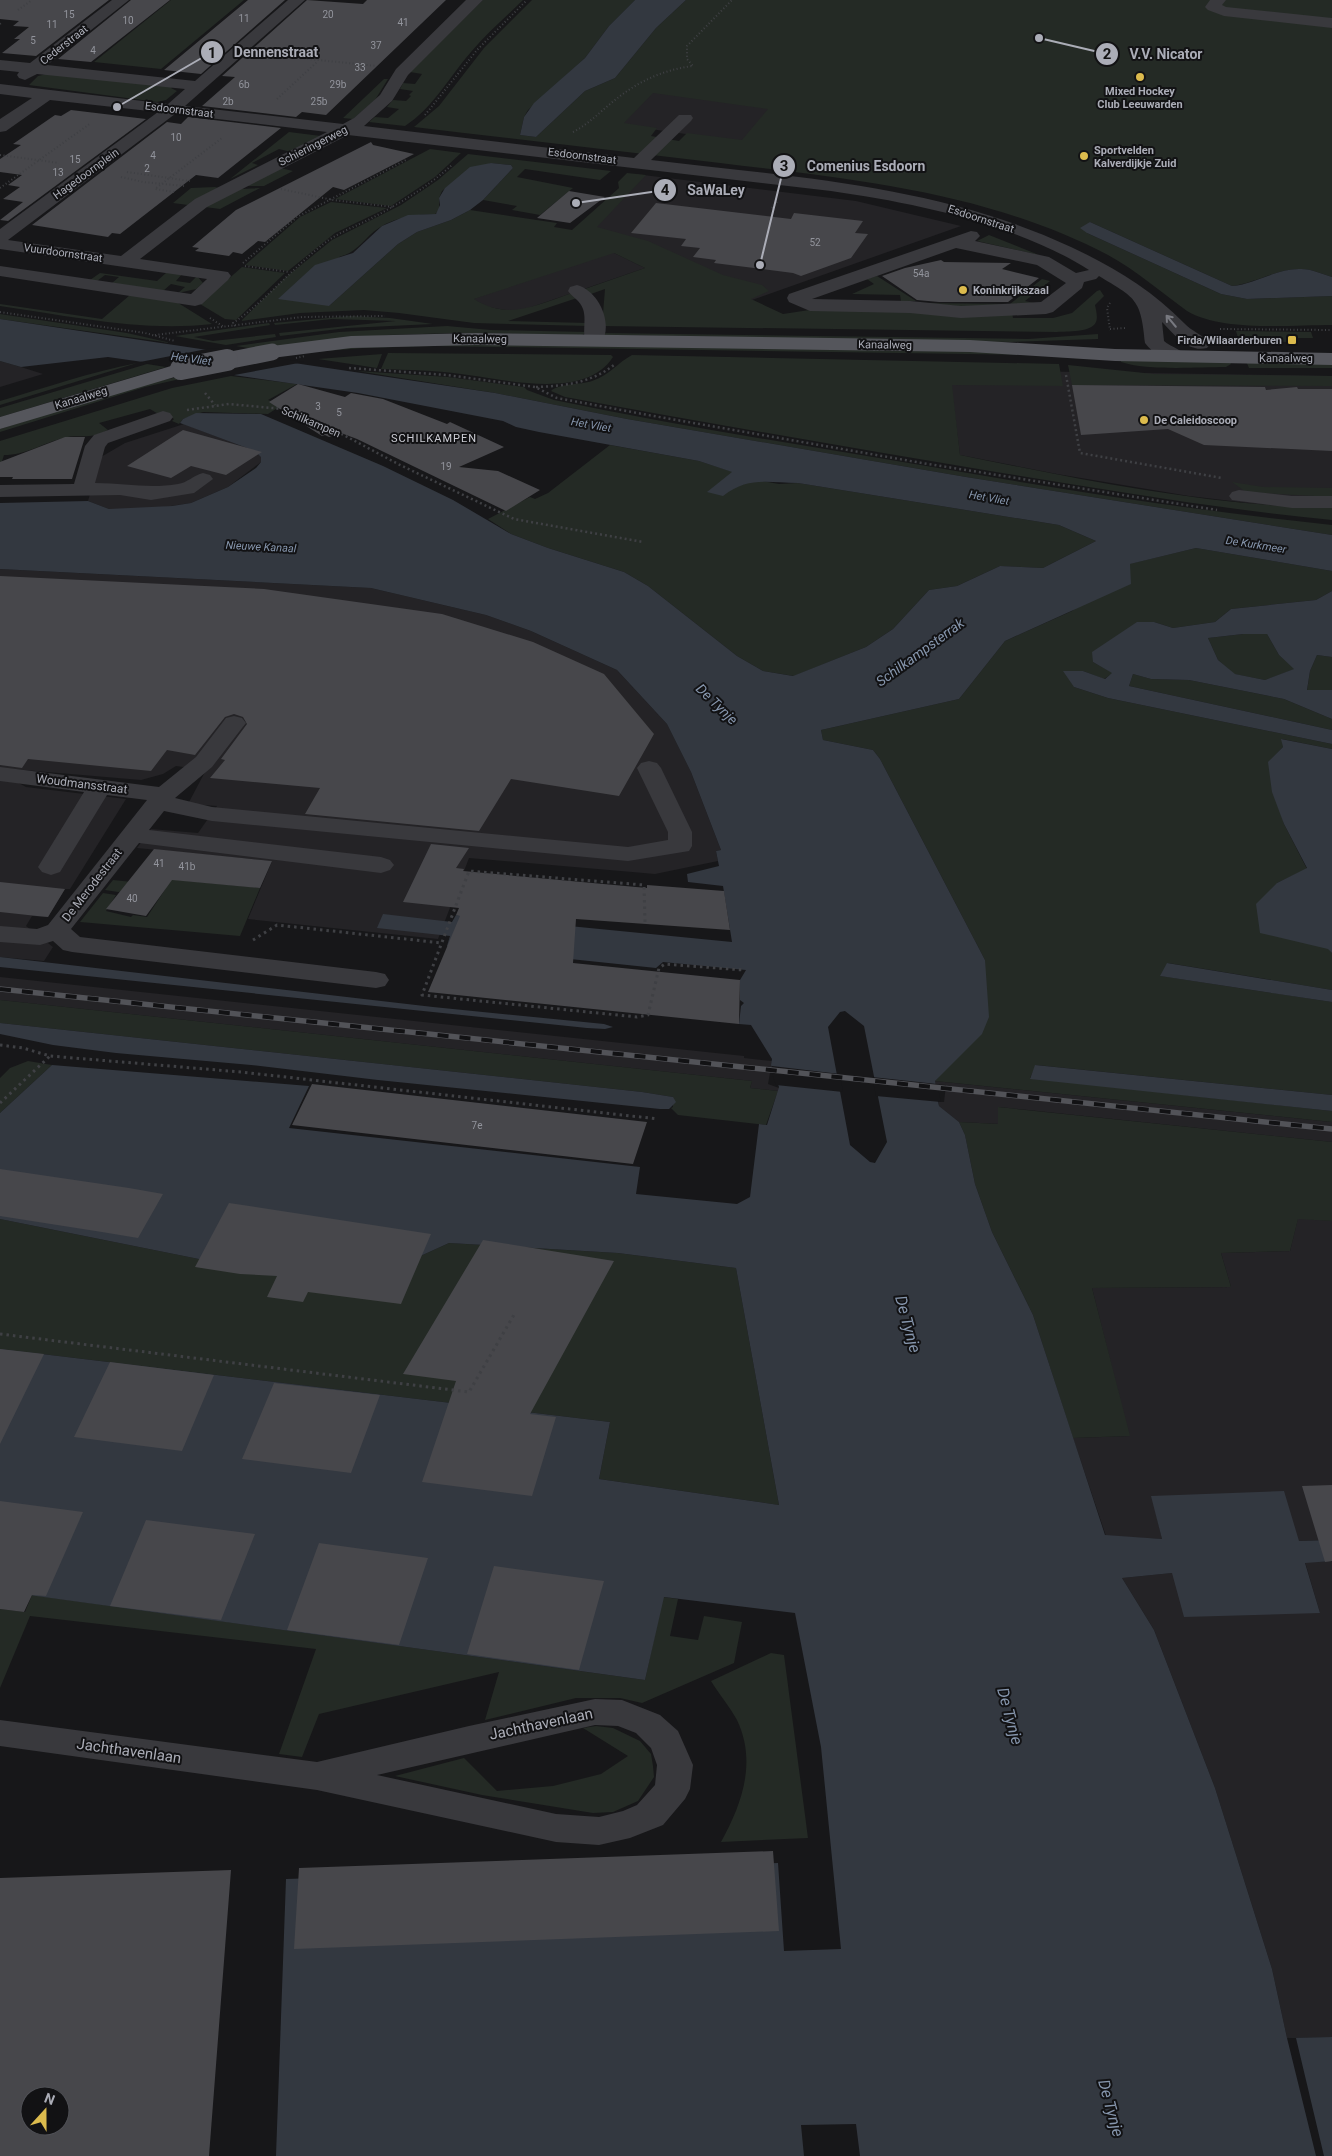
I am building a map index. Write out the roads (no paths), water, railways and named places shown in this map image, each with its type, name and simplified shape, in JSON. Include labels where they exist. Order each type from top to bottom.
[{"type":"main road","name":"Kanaalweg","points":[[0,424],[181,369],[317,345],[398,339],[970,346],[1155,343],[1332,348]]},
{"type":"main road","name":"Kanaalweg","points":[[970,346],[1180,357],[1332,359]]},
{"type":"street","name":"Cederstraat","points":[[3,89],[34,68],[121,0]]},
{"type":"street","name":"Hagedoornplein","points":[[0,237],[172,109],[297,0]]},
{"type":"street","name":"Schieringerweg","points":[[125,262],[201,203],[360,122],[380,104],[402,72],[475,0]]},
{"type":"street","points":[[1216,4],[1224,11],[1332,23]]},
{"type":"street","points":[[0,65],[199,86]]},
{"type":"street","name":"Esdoornstraat","points":[[3,89],[864,190],[949,208],[1000,224],[1073,254],[1105,272],[1160,309],[1186,336],[1200,344]]},
{"type":"street","points":[[0,127],[48,94]]},
{"type":"street","points":[[638,163],[685,118]]},
{"type":"street","points":[[955,242],[1043,261],[1073,279],[1076,284],[1046,308],[1013,308],[961,312],[910,306],[810,305],[796,298],[955,242],[1000,224]]},
{"type":"street","name":"Vuurdoornstraat","points":[[0,244],[222,276],[195,300],[0,272]]},
{"type":"street","points":[[1073,279],[1105,272]]},
{"type":"street","points":[[576,291],[586,296],[596,319],[594,340]]},
{"type":"street","name":"Esdoornstraat","points":[[1142,298],[1152,315],[1155,343]]},
{"type":"street","points":[[1155,343],[1166,353],[1180,357]]},
{"type":"street","points":[[83,490],[98,442],[109,435],[163,417]]},
{"type":"street","points":[[0,491],[120,489],[151,494],[187,489],[203,479]]},
{"type":"street","points":[[1239,496],[1292,502],[1332,502]]},
{"type":"street","name":"De Merodestraat","points":[[0,934],[40,937],[56,930],[161,798],[204,762],[234,723]]},
{"type":"street","name":"Woudmansstraat","points":[[0,774],[100,786],[161,798],[180,808],[212,814],[628,854],[680,846],[680,832],[649,768]]},
{"type":"street","points":[[51,867],[100,786]]},
{"type":"street","points":[[132,835],[381,865]]},
{"type":"street","points":[[56,930],[72,944],[376,980]]},
{"type":"street","name":"Jachthavenlaan","points":[[0,1733],[317,1776],[556,1828],[599,1831],[630,1824],[650,1815],[672,1789],[675,1765],[666,1741],[648,1724],[622,1713],[595,1712],[469,1739],[317,1776]]},
{"type":"water","points":[[635,0],[686,0],[656,28],[615,78],[585,91],[536,137],[520,135],[524,117],[534,103],[585,58],[609,26]]},
{"type":"water","points":[[491,163],[511,165],[513,168],[483,200],[470,210],[451,220],[417,232],[398,244],[329,306],[278,299],[315,265],[353,253],[382,226],[408,215],[436,214],[440,205],[439,198],[445,188],[470,167]]},
{"type":"water","points":[[1090,222],[1232,286],[1241,285],[1283,271],[1305,269],[1332,277],[1332,296],[1247,299],[1221,294],[1087,233],[1080,228]]},
{"type":"water","points":[[0,319],[495,393],[627,419],[966,477],[1332,535],[1332,571],[1196,548],[1130,564],[1131,584],[1005,641],[959,699],[821,730],[823,740],[873,750],[880,759],[985,960],[989,1017],[982,1034],[935,1081],[938,1102],[939,1106],[959,1122],[965,1135],[975,1184],[992,1232],[1033,1315],[1105,1535],[1162,1539],[1151,1496],[1284,1491],[1299,1541],[1332,1540],[1332,1561],[1305,1563],[1320,1613],[1184,1617],[1172,1573],[1122,1578],[1154,1630],[1215,1788],[1272,1969],[1287,2038],[1332,2037],[1332,2156],[860,2156],[856,2124],[801,2125],[804,2156],[276,2156],[286,1879],[778,1863],[784,1951],[841,1949],[821,1747],[795,1613],[664,1597],[645,1680],[0,1591],[0,1349],[610,1422],[599,1479],[779,1505],[736,1268],[618,1253],[449,1243],[348,1289],[0,1219],[0,1113],[52,1065],[309,1086],[289,1128],[640,1167],[636,1194],[737,1204],[750,1197],[759,1124],[767,1125],[779,1087],[771,1065],[772,1059],[751,1025],[739,1024],[741,1006],[744,1003],[740,1000],[740,980],[746,970],[663,962],[656,968],[447,946],[450,936],[377,928],[383,914],[452,922],[456,915],[732,942],[723,886],[688,882],[687,874],[719,866],[716,851],[721,850],[691,772],[667,724],[617,670],[531,631],[486,615],[371,588],[0,569],[0,503],[88,501],[109,509],[172,506],[191,503],[228,487],[256,468],[261,462],[261,457],[255,451],[180,423],[183,419],[196,413],[261,414],[383,466],[453,500],[511,534],[624,572],[648,586],[737,656],[763,671],[793,676],[866,647],[893,629],[929,590],[957,586],[1000,566],[1043,568],[1096,541],[1059,525],[798,483],[750,483],[732,490],[723,496],[707,492],[732,472],[699,461],[539,432],[516,427],[503,421],[358,393],[108,357],[21,367],[0,361]],"holes":[[[845,1011],[864,1026],[887,1142],[875,1163],[870,1162],[850,1145],[828,1027],[840,1012]]]},
{"type":"water","points":[[1332,591],[1332,657],[1317,655],[1310,671],[1307,690],[1332,690],[1332,719],[1284,699],[1189,680],[1151,679],[1133,674],[1129,686],[1332,730],[1332,744],[1108,698],[1074,687],[1063,671],[1083,671],[1105,679],[1112,673],[1093,662],[1092,652],[1137,622],[1154,622],[1173,628],[1215,622],[1231,609],[1316,600]],"holes":[[[1243,634],[1267,634],[1279,655],[1294,669],[1265,680],[1235,674],[1218,660],[1208,638]]]},
{"type":"water","points":[[1281,739],[1332,749],[1332,953],[1328,949],[1260,933],[1256,904],[1277,883],[1307,868],[1284,824],[1272,792],[1268,762],[1283,747]]},
{"type":"water","points":[[0,957],[433,1007],[604,1024],[613,1027],[605,1029],[587,1028],[0,967]]},
{"type":"water","points":[[1167,963],[1332,990],[1332,1002],[1160,976]]},
{"type":"water","points":[[0,1023],[642,1092],[673,1097],[676,1102],[669,1109],[660,1109],[251,1065],[116,1053],[53,1045],[0,1034]]},
{"type":"water","points":[[1035,1065],[1332,1095],[1332,1111],[1030,1079]]},
{"type":"railway","points":[[0,989],[1332,1129]]},
{"type":"place","name":"V.V. Nicator","points":[[1039,38]]},
{"type":"place","name":"Mixed Hockey Club Leeuwarden","points":[[1140,77]]},
{"type":"place","name":"Dennenstraat","points":[[117,107]]},
{"type":"place","name":"Sportvelden Kalverdijkje Zuid","points":[[1084,156]]},
{"type":"place","name":"SaWaLey","points":[[576,203]]},
{"type":"place","name":"Comenius Esdoorn","points":[[760,265]]},
{"type":"place","name":"Koninkrijkszaal","points":[[963,290]]},
{"type":"place","name":"Firda/Wilaarderburen","points":[[1292,340]]},
{"type":"place","name":"De Caleidoscoop","points":[[1144,420]]},
{"type":"district","name":"SCHILKAMPEN","points":[[434,438]]},
{"type":"water label","name":"Het Vliet","points":[[191,359]]},
{"type":"water label","name":"Het Vliet","points":[[591,425]]},
{"type":"water label","name":"Het Vliet","points":[[989,498]]},
{"type":"water label","name":"De Kurkmeer","points":[[1256,545]]},
{"type":"water label","name":"Nieuwe Kanaal","points":[[261,547]]},
{"type":"water label","name":"Schilkampsterrak","points":[[920,652]]},
{"type":"water label","name":"De Tynje","points":[[717,704]]},
{"type":"water label","name":"De Tynje","points":[[908,1324]]},
{"type":"water label","name":"De Tynje","points":[[1010,1716]]},
{"type":"water label","name":"De Tynje","points":[[1111,2108]]}]
